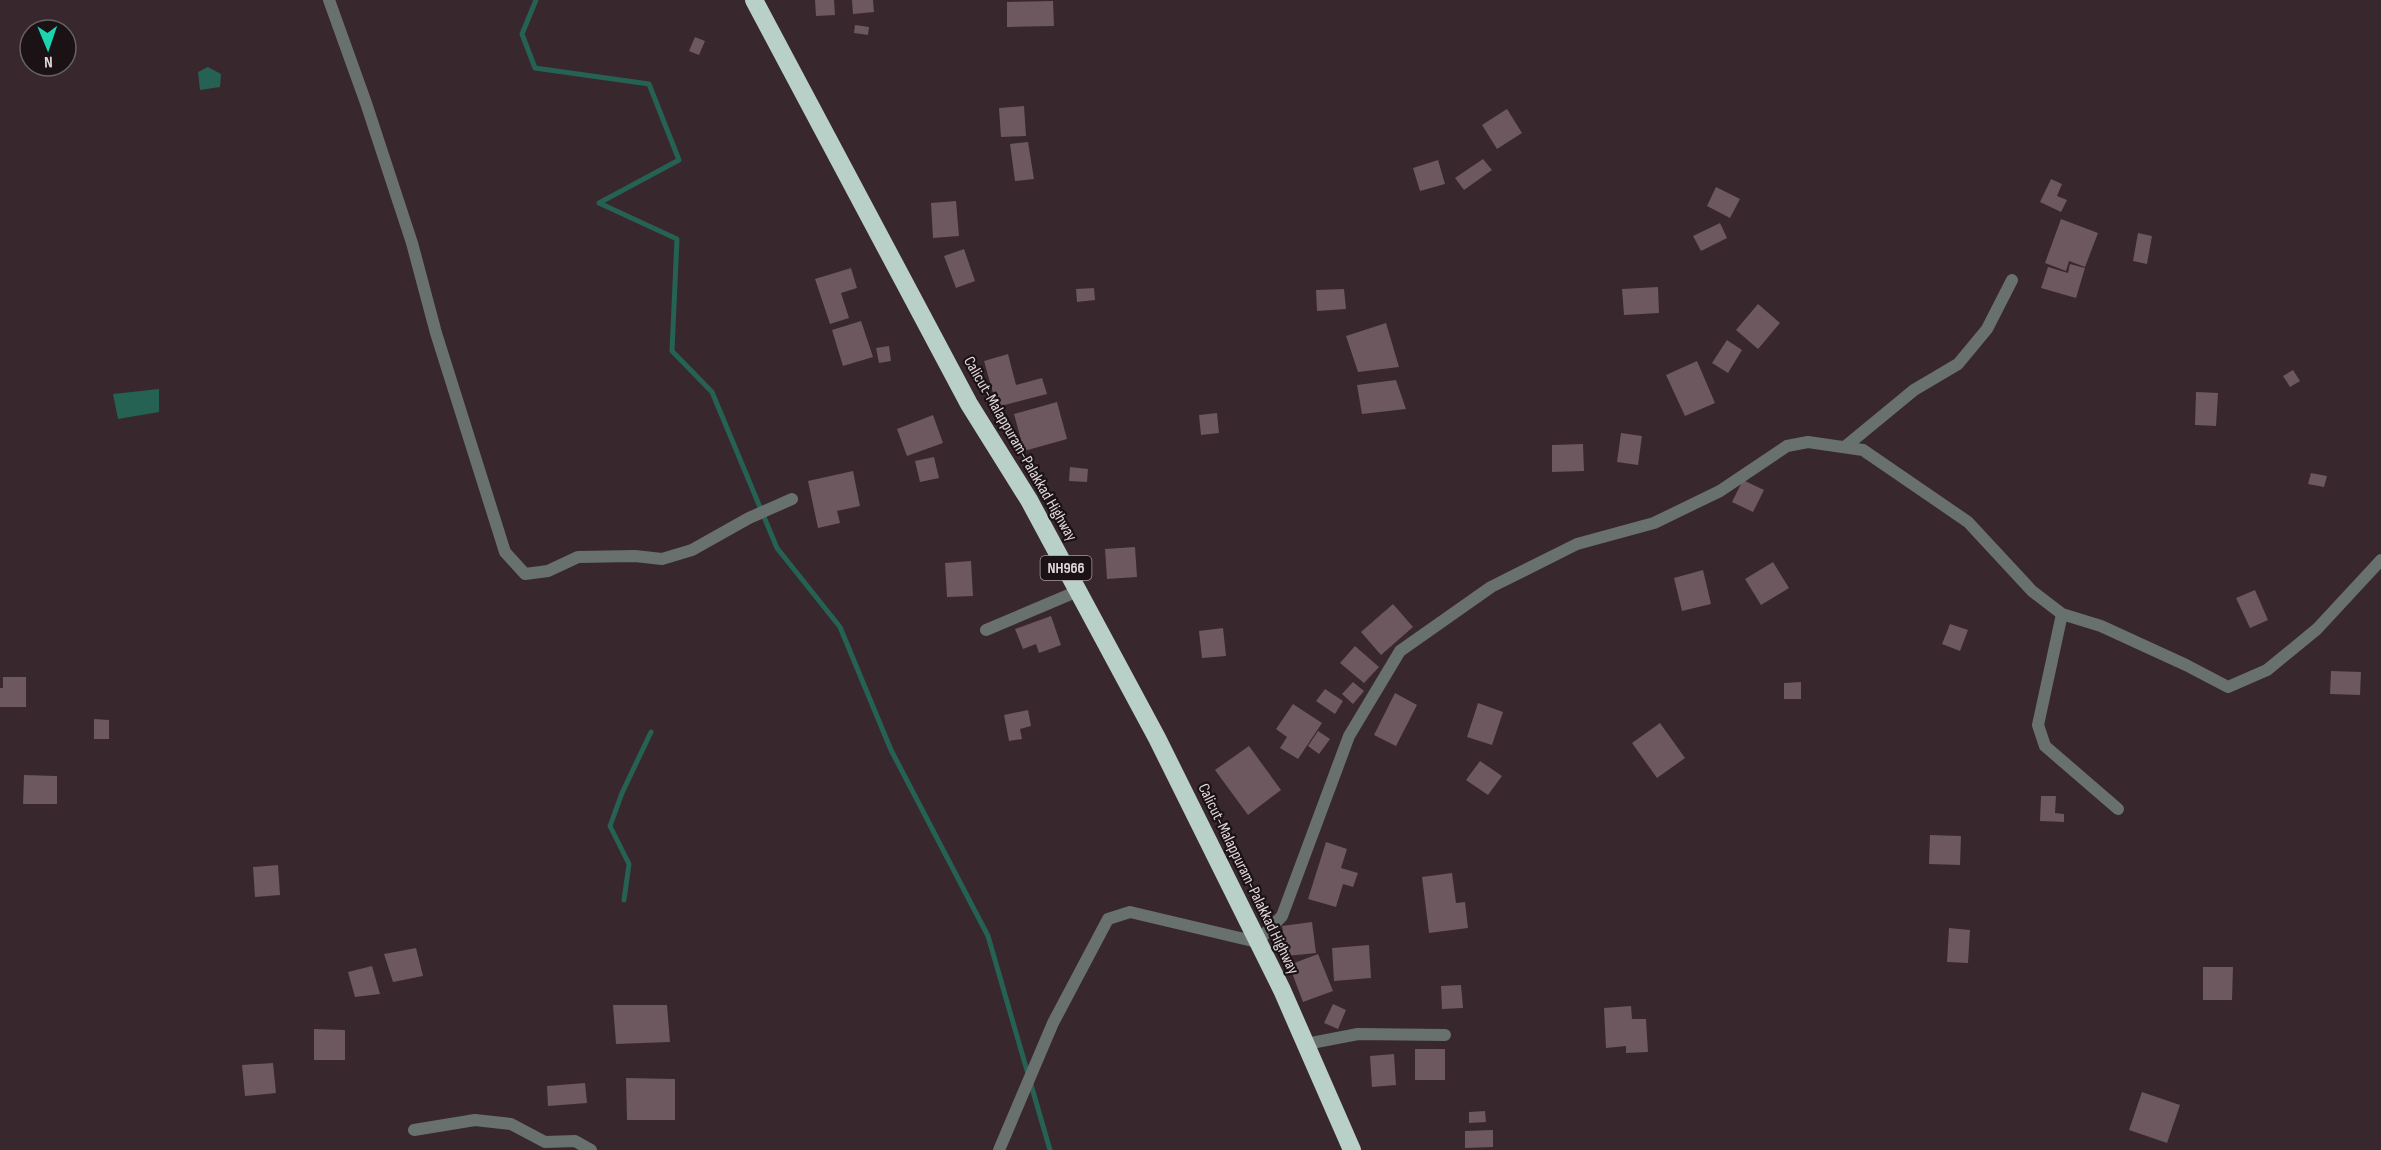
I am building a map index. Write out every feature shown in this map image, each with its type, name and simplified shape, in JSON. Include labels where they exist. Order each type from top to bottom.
[{"type":"highway","name":"Calicut-Malappuram-Palakkad Highway","points":[[754,0],[969,404],[1029,500],[1157,738],[1306,1044],[1352,1150]]},
{"type":"street","points":[[329,0],[412,243],[440,345],[505,552],[525,574],[548,571],[578,557],[635,556],[662,559],[692,550],[775,505],[792,500]]},
{"type":"street","points":[[1846,446],[1914,390],[1958,364],[1987,329],[2012,280]]},
{"type":"street","points":[[999,1150],[1053,1023],[1108,919],[1130,912],[1257,942],[1282,916],[1349,736],[1400,651],[1491,587],[1577,544],[1654,523],[1692,505],[1720,491],[1787,446],[1808,442],[1863,450],[1968,522],[2032,591],[2062,614],[2101,626],[2228,687],[2267,669],[2317,629],[2381,560]]},
{"type":"street","points":[[986,630],[1078,591]]},
{"type":"street","points":[[2062,614],[2037,724],[2045,746],[2118,809]]},
{"type":"street","points":[[1306,1044],[1358,1034],[1446,1035]]},
{"type":"street","points":[[414,1130],[475,1120],[511,1124],[545,1142],[575,1141],[591,1150]]},
{"type":"shaded area","points":[[208,67],[221,74],[220,87],[200,90],[198,72]]},
{"type":"shaded area","points":[[159,389],[159,412],[118,419],[113,394]]},
{"type":"building","points":[[815,0],[834,0],[835,15],[816,16]]},
{"type":"building","points":[[852,0],[873,0],[874,12],[853,14]]},
{"type":"building","points":[[1053,1],[1054,26],[1007,27],[1007,2]]},
{"type":"building","points":[[855,25],[869,27],[868,35],[854,33]]},
{"type":"building","points":[[695,37],[705,41],[699,55],[689,51]]},
{"type":"building","points":[[1024,106],[1026,136],[1001,137],[999,108]]},
{"type":"building","points":[[1507,109],[1522,133],[1497,149],[1482,125]]},
{"type":"building","points":[[1028,142],[1034,179],[1015,181],[1010,144]]},
{"type":"building","points":[[1483,159],[1492,170],[1464,190],[1455,178]]},
{"type":"building","points":[[1438,160],[1445,184],[1420,191],[1413,168]]},
{"type":"building","points":[[2051,179],[2062,184],[2057,196],[2067,200],[2061,212],[2040,202]]},
{"type":"building","points":[[1716,187],[1740,199],[1730,218],[1707,206]]},
{"type":"building","points":[[956,201],[959,236],[933,238],[931,203]]},
{"type":"building","points":[[2061,219],[2098,233],[2085,267],[2069,261],[2066,271],[2045,263]]},
{"type":"building","points":[[1720,223],[1727,238],[1701,251],[1693,236]]},
{"type":"building","points":[[2138,233],[2152,236],[2147,264],[2133,261]]},
{"type":"building","points":[[964,249],[975,281],[956,288],[944,256]]},
{"type":"building","points":[[2070,264],[2085,268],[2076,298],[2041,288],[2048,267],[2068,273]]},
{"type":"building","points":[[851,268],[857,288],[841,293],[849,318],[830,324],[815,279]]},
{"type":"building","points":[[1658,287],[1659,313],[1624,315],[1622,289]]},
{"type":"building","points":[[1094,288],[1095,300],[1077,302],[1076,289]]},
{"type":"building","points":[[1344,289],[1346,309],[1317,311],[1316,290]]},
{"type":"building","points":[[1758,304],[1780,323],[1758,349],[1736,330]]},
{"type":"building","points":[[861,321],[873,357],[843,366],[832,330]]},
{"type":"building","points":[[1386,323],[1399,367],[1358,372],[1346,336]]},
{"type":"building","points":[[1727,340],[1742,350],[1728,373],[1712,363]]},
{"type":"building","points":[[889,346],[891,361],[879,363],[876,348]]},
{"type":"building","points":[[1008,354],[1016,385],[1042,378],[1047,394],[997,407],[984,361]]},
{"type":"building","points":[[1697,361],[1715,403],[1685,416],[1666,375]]},
{"type":"building","points":[[2293,370],[2300,381],[2290,387],[2283,376]]},
{"type":"building","points":[[1396,380],[1406,409],[1362,414],[1357,385]]},
{"type":"building","points":[[2196,392],[2218,393],[2216,426],[2195,425]]},
{"type":"building","points":[[1057,402],[1067,439],[1024,451],[1014,414]]},
{"type":"building","points":[[1217,413],[1219,433],[1201,435],[1199,415]]},
{"type":"building","points":[[933,415],[943,443],[907,456],[897,429]]},
{"type":"building","points":[[1621,433],[1642,436],[1638,465],[1617,462]]},
{"type":"building","points":[[1583,444],[1584,471],[1552,472],[1552,445]]},
{"type":"building","points":[[934,457],[939,478],[920,482],[915,461]]},
{"type":"building","points":[[1070,467],[1088,469],[1087,482],[1069,481]]},
{"type":"building","points":[[853,471],[860,506],[837,511],[840,523],[818,528],[808,481]]},
{"type":"building","points":[[2311,473],[2327,476],[2324,487],[2308,484]]},
{"type":"building","points":[[1743,480],[1764,490],[1753,512],[1732,502]]},
{"type":"building","points":[[1135,547],[1137,577],[1107,579],[1105,549]]},
{"type":"building","points":[[971,561],[973,596],[947,597],[945,563]]},
{"type":"building","points":[[1773,562],[1789,588],[1761,605],[1745,579]]},
{"type":"building","points":[[1703,570],[1711,604],[1682,611],[1674,578]]},
{"type":"building","points":[[2255,590],[2268,620],[2250,628],[2236,598]]},
{"type":"building","points":[[1393,604],[1413,627],[1381,655],[1361,632]]},
{"type":"building","points":[[1051,616],[1061,645],[1039,653],[1036,644],[1023,649],[1015,629]]},
{"type":"building","points":[[1950,624],[1968,630],[1960,651],[1942,644]]},
{"type":"building","points":[[1223,628],[1226,656],[1202,658],[1199,631]]},
{"type":"building","points":[[1355,646],[1379,667],[1364,683],[1340,663]]},
{"type":"building","points":[[2331,671],[2361,672],[2360,695],[2330,694]]},
{"type":"building","points":[[3,677],[26,677],[26,707],[0,707],[0,688],[3,688]]},
{"type":"building","points":[[1353,682],[1364,691],[1353,704],[1342,694]]},
{"type":"building","points":[[1801,682],[1801,699],[1784,699],[1784,683]]},
{"type":"building","points":[[1325,689],[1343,701],[1335,714],[1316,701]]},
{"type":"building","points":[[1395,693],[1417,705],[1396,746],[1374,735]]},
{"type":"building","points":[[1478,703],[1503,712],[1492,745],[1467,737]]},
{"type":"building","points":[[1293,704],[1322,723],[1298,759],[1280,748],[1287,737],[1276,729]]},
{"type":"building","points":[[1028,710],[1031,726],[1020,729],[1022,739],[1009,741],[1004,715]]},
{"type":"building","points":[[94,719],[109,720],[109,739],[94,739]]},
{"type":"building","points":[[1660,723],[1685,758],[1657,778],[1632,743]]},
{"type":"building","points":[[1318,731],[1330,739],[1319,754],[1308,746]]},
{"type":"building","points":[[1249,746],[1281,790],[1248,815],[1215,770]]},
{"type":"building","points":[[1480,761],[1502,776],[1488,795],[1466,780]]},
{"type":"building","points":[[24,775],[57,776],[57,804],[23,804]]},
{"type":"building","points":[[2041,796],[2056,796],[2055,813],[2064,814],[2064,822],[2040,821]]},
{"type":"building","points":[[1930,835],[1961,836],[1960,865],[1929,864]]},
{"type":"building","points":[[1326,842],[1347,849],[1341,868],[1358,873],[1353,887],[1343,884],[1336,907],[1308,899]]},
{"type":"building","points":[[278,865],[280,895],[255,897],[253,867]]},
{"type":"building","points":[[1452,873],[1456,903],[1465,902],[1468,928],[1429,933],[1422,877]]},
{"type":"building","points":[[1312,922],[1316,953],[1287,956],[1282,926]]},
{"type":"building","points":[[1949,928],[1970,930],[1968,963],[1947,962]]},
{"type":"building","points":[[1369,945],[1371,978],[1334,981],[1332,948]]},
{"type":"building","points":[[416,948],[423,976],[393,982],[384,954]]},
{"type":"building","points":[[1318,954],[1333,991],[1303,1002],[1289,965]]},
{"type":"building","points":[[372,966],[380,994],[355,997],[348,972]]},
{"type":"building","points":[[2203,967],[2233,967],[2232,1000],[2203,1000]]},
{"type":"building","points":[[1461,985],[1463,1008],[1442,1009],[1441,986]]},
{"type":"building","points":[[1333,1004],[1346,1010],[1338,1029],[1324,1023]]},
{"type":"building","points":[[613,1005],[667,1005],[670,1042],[616,1044]]},
{"type":"building","points":[[1631,1006],[1632,1019],[1646,1019],[1648,1052],[1626,1053],[1626,1046],[1606,1048],[1604,1008]]},
{"type":"building","points":[[314,1029],[345,1030],[345,1060],[314,1060]]},
{"type":"building","points":[[1415,1049],[1445,1049],[1445,1080],[1415,1080]]},
{"type":"building","points":[[1394,1054],[1396,1085],[1372,1087],[1370,1056]]},
{"type":"building","points":[[273,1063],[276,1093],[245,1096],[242,1065]]},
{"type":"building","points":[[626,1078],[675,1079],[675,1120],[627,1120]]},
{"type":"building","points":[[585,1083],[587,1103],[548,1106],[547,1086]]},
{"type":"building","points":[[2142,1092],[2180,1105],[2167,1143],[2129,1130]]},
{"type":"building","points":[[1485,1111],[1486,1122],[1469,1123],[1469,1112]]},
{"type":"building","points":[[1493,1130],[1493,1147],[1465,1148],[1465,1131]]},
{"type":"waterway","points":[[536,0],[522,34],[535,68],[649,84],[679,160],[599,203],[677,239],[672,351],[712,392],[777,548],[840,627],[891,750],[988,936],[1050,1150]]},
{"type":"waterway","points":[[624,900],[629,864],[610,826],[622,793],[651,732]]}]
